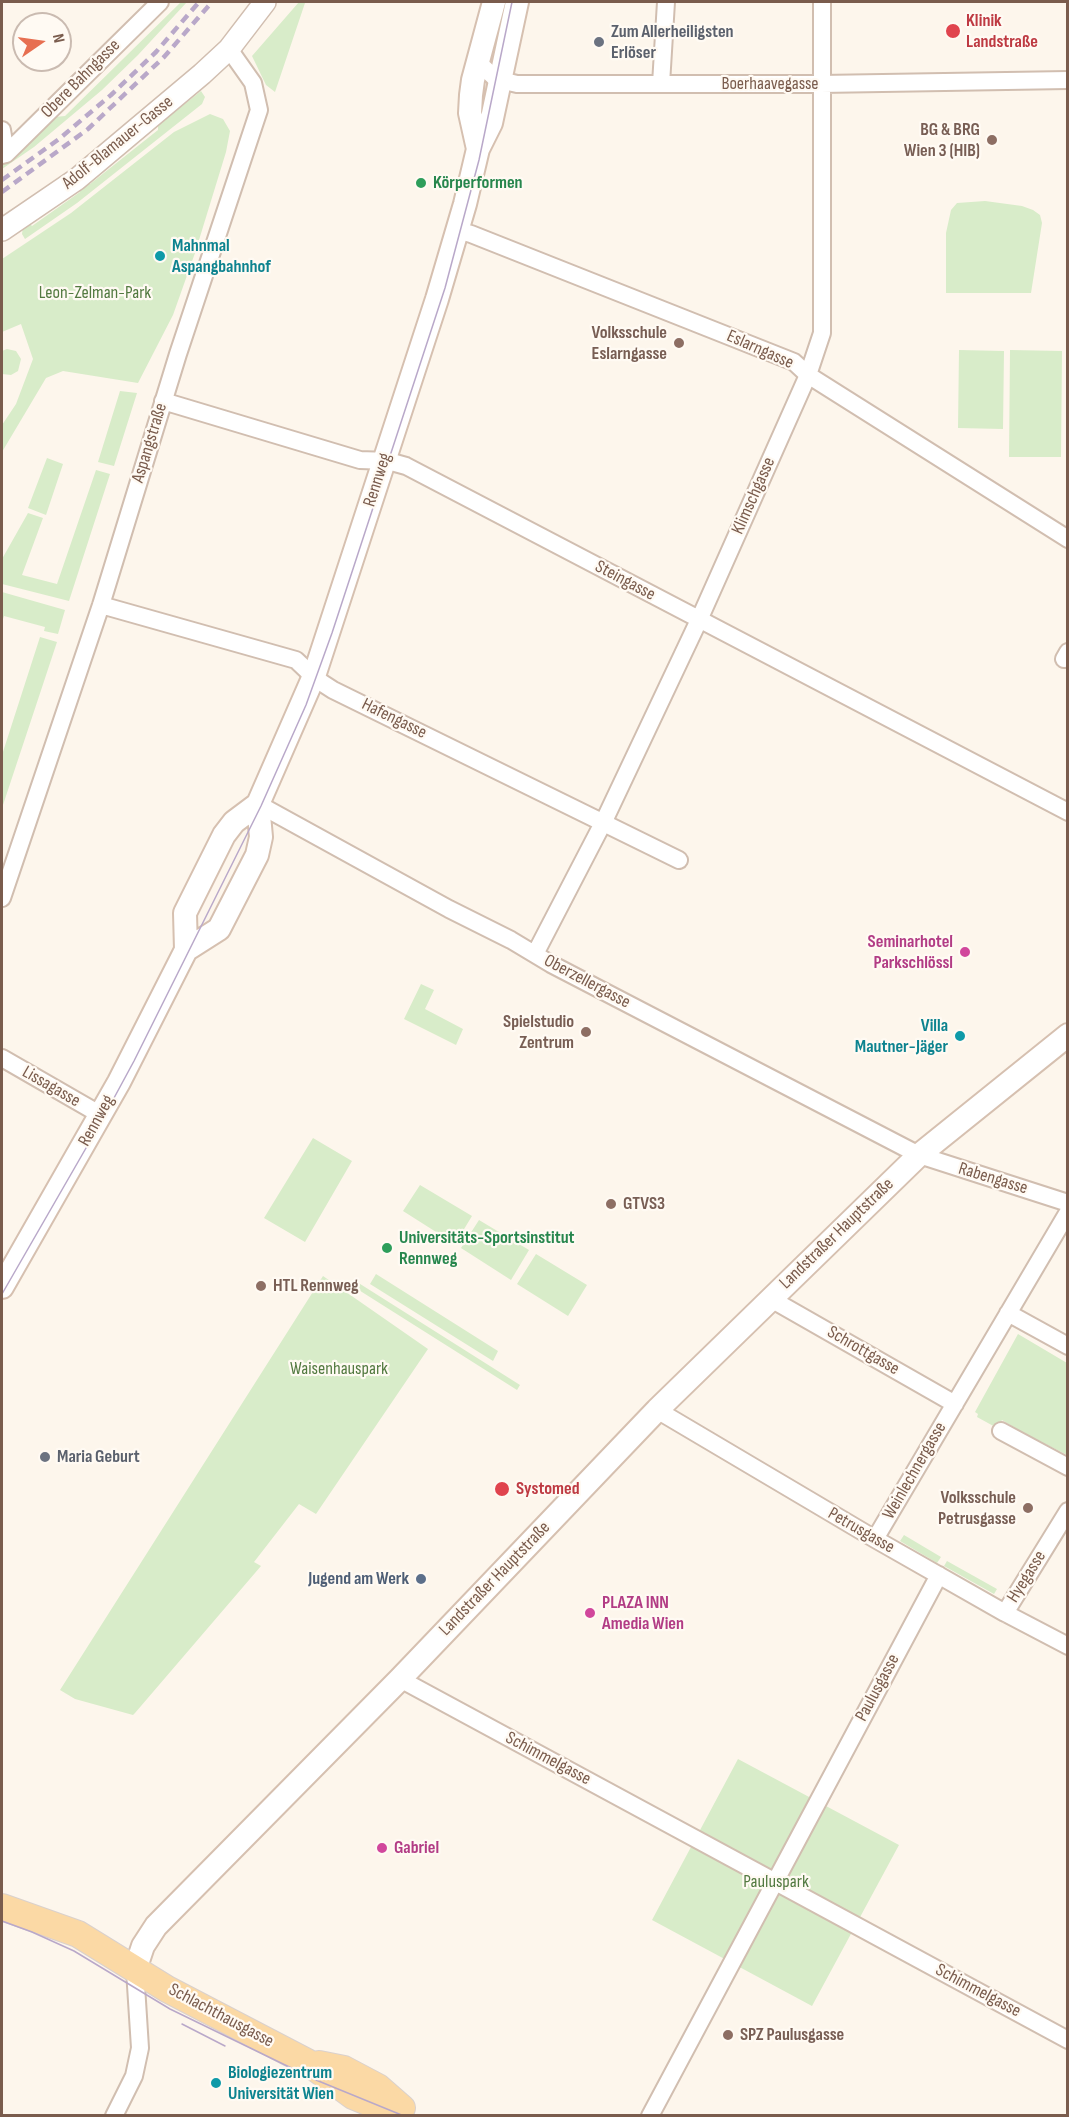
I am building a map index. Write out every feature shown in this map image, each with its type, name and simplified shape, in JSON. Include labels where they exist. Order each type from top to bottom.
[{"type":"main road","name":"Rennweg","points":[[478,149],[471,113],[473,80],[495,2]]},
{"type":"main road","name":"Rennweg","points":[[186,950],[219,928],[257,855],[261,837],[258,804],[314,676],[384,462],[457,230],[478,149],[491,123],[517,2]]},
{"type":"main road","name":"Rennweg","points":[[2,1287],[101,1115],[186,950],[185,914],[224,834],[234,822],[258,804]]},
{"type":"main road","name":"Landstraßer Hauptstraße","points":[[135,1970],[143,1946],[156,1926],[400,1679],[657,1410],[919,1155],[1068,1035]]},
{"type":"main road","points":[[2,1907],[78,1934],[135,1970]]},
{"type":"main road","name":"Schlachthausgasse","points":[[135,1970],[307,2062],[353,2096],[400,2115]]},
{"type":"main road","name":"Schlachthausgasse","points":[[307,2062],[344,2069],[378,2087],[411,2115]]},
{"type":"street","name":"Obere Bahngasse","points":[[4,154],[160,2]]},
{"type":"street","points":[[229,49],[265,2]]},
{"type":"street","points":[[661,84],[666,2]]},
{"type":"street","name":"Klimschgasse","points":[[535,954],[604,821],[699,620],[808,375],[822,333],[822,2]]},
{"type":"street","name":"Adolf-Blamauer-Gasse","points":[[2,230],[77,178],[229,49]]},
{"type":"street","name":"Aspangstraße","points":[[2,898],[101,605],[164,401],[259,110],[253,83],[229,49]]},
{"type":"street","points":[[479,63],[489,75],[501,82]]},
{"type":"street","name":"Boerhaavegasse","points":[[501,82],[517,84],[821,84],[1068,80]]},
{"type":"street","points":[[2,130],[4,154]]},
{"type":"street","name":"Eslarngasse","points":[[457,230],[794,362],[808,375],[1068,539]]},
{"type":"street","name":"Steingasse","points":[[164,401],[360,460],[406,466],[1068,812]]},
{"type":"street","name":"Hafengasse","points":[[101,605],[296,660],[333,690],[604,821],[679,860]]},
{"type":"street","name":"Oberzellergasse","points":[[258,804],[550,964],[919,1155]]},
{"type":"street","name":"Lissagasse","points":[[2,1058],[101,1115]]},
{"type":"street","name":"Rabengasse","points":[[919,1155],[1068,1203]]},
{"type":"street","points":[[1068,1212],[1008,1313],[1068,1346]]},
{"type":"street","name":"Schrottgasse","points":[[771,1299],[955,1404]]},
{"type":"street","name":"Weinlechnergasse","points":[[875,1539],[1008,1313]]},
{"type":"street","name":"Petrusgasse","points":[[657,1410],[875,1539],[1068,1646]]},
{"type":"street","points":[[1001,1431],[1068,1467]]},
{"type":"street","name":"Hyegasse","points":[[1005,1613],[1068,1511]]},
{"type":"street","name":"Paulusgasse","points":[[650,2115],[939,1575]]},
{"type":"street","name":"Schimmelgasse","points":[[400,1679],[1068,2040]]},
{"type":"street","points":[[114,2115],[134,2076],[140,2048],[141,2031],[135,1970]]},
{"type":"green space","points":[[181,2],[187,2],[102,90],[34,147],[2,169],[2,160],[55,117],[65,116]]},
{"type":"green space","points":[[299,2],[305,3],[275,92],[266,85],[252,56]]},
{"type":"green space","points":[[201,91],[205,97],[202,104],[77,203],[25,239],[22,234],[23,227],[30,224],[32,226],[80,192],[79,190],[88,183],[90,184],[158,130],[158,125]]},
{"type":"green space","name":"Leon-Zelman-Park","points":[[210,114],[223,119],[230,131],[226,152],[173,315],[138,383],[63,371],[46,378],[2,452],[2,425],[16,404],[33,359],[21,324],[2,332],[2,259],[71,213],[174,132]]},
{"type":"green space","points":[[985,201],[1022,206],[1040,215],[1042,223],[1031,293],[946,293],[946,233],[951,210],[957,203]]},
{"type":"green space","points":[[7,349],[16,351],[21,359],[18,371],[11,375],[2,374],[2,351]]},
{"type":"green space","points":[[959,350],[1004,351],[1003,429],[958,428]]},
{"type":"green space","points":[[1010,350],[1062,351],[1061,457],[1009,457]]},
{"type":"green space","points":[[120,391],[137,393],[114,466],[98,462]]},
{"type":"green space","points":[[47,458],[63,464],[46,515],[28,508]]},
{"type":"green space","points":[[96,470],[110,474],[69,601],[2,584],[2,559],[28,513],[43,518],[22,575],[57,584]]},
{"type":"green space","points":[[2,592],[65,610],[58,634],[44,631],[45,627],[4,616],[2,622]]},
{"type":"green space","points":[[40,637],[57,642],[2,808],[2,755]]},
{"type":"green space","points":[[421,984],[434,990],[425,1009],[463,1029],[456,1045],[404,1019]]},
{"type":"green space","points":[[313,1138],[352,1161],[305,1242],[264,1218]]},
{"type":"green space","points":[[420,1185],[472,1216],[455,1244],[403,1211]]},
{"type":"green space","points":[[479,1220],[529,1250],[511,1280],[461,1248]]},
{"type":"green space","points":[[536,1254],[587,1285],[568,1316],[517,1284]]},
{"type":"green space","points":[[376,1274],[498,1351],[493,1361],[370,1284]]},
{"type":"green space","name":"Waisenhauspark","points":[[323,1276],[428,1349],[316,1514],[299,1504],[254,1562],[261,1566],[133,1715],[75,1699],[60,1690]]},
{"type":"green space","points":[[357,1282],[520,1385],[517,1390],[354,1287]]},
{"type":"green space","points":[[1018,1334],[1067,1363],[1067,1455],[1002,1420],[997,1428],[977,1417],[978,1414],[975,1412]]},
{"type":"green space","points":[[904,1535],[941,1557],[937,1563],[900,1541]]},
{"type":"green space","points":[[947,1561],[997,1589],[994,1594],[944,1566]]},
{"type":"green space","name":"Pauluspark","points":[[738,1759],[899,1845],[812,2006],[652,1920]]},
{"type":"tram line","points":[[2,1294],[134,1061],[261,806],[306,705],[332,633],[445,288],[479,160],[512,2]]},
{"type":"tram line","points":[[2,1921],[74,1951],[170,2009],[316,2080],[404,2116]]},
{"type":"tram line","points":[[182,2024],[225,2046]]},
{"type":"railway","points":[[2,180],[59,139],[111,95],[156,52],[199,2]]},
{"type":"railway","points":[[2,192],[88,129],[164,57],[212,2]]},
{"type":"place","name":"Klinik Landstraße","points":[[953,31]]},
{"type":"place","name":"Zum Allerheiligsten Erlöser","points":[[599,42]]},
{"type":"place","name":"BG & BRG Wien 3 (HIB)","points":[[992,140]]},
{"type":"place","name":"Körperformen","points":[[421,183]]},
{"type":"place","name":"Mahnmal Aspangbahnhof","points":[[160,256]]},
{"type":"place","name":"Volksschule Eslarngasse","points":[[679,343]]},
{"type":"place","name":"Seminarhotel Parkschlössl","points":[[965,952]]},
{"type":"place","name":"Spielstudio Zentrum","points":[[586,1032]]},
{"type":"place","name":"Villa Mautner-Jäger","points":[[960,1036]]},
{"type":"place","name":"GTVS3","points":[[611,1204]]},
{"type":"place","name":"Universitäts-Sportsinstitut Rennweg","points":[[387,1248]]},
{"type":"place","name":"HTL Rennweg","points":[[261,1286]]},
{"type":"place","name":"Maria Geburt","points":[[45,1457]]},
{"type":"place","name":"Systomed","points":[[502,1489]]},
{"type":"place","name":"Volksschule Petrusgasse","points":[[1028,1508]]},
{"type":"place","name":"Jugend am Werk","points":[[421,1579]]},
{"type":"place","name":"PLAZA INN Amedia Wien","points":[[590,1613]]},
{"type":"place","name":"Gabriel","points":[[382,1848]]},
{"type":"place","name":"SPZ Paulusgasse","points":[[728,2035]]},
{"type":"place","name":"Biologiezentrum Universität Wien","points":[[216,2083]]}]
